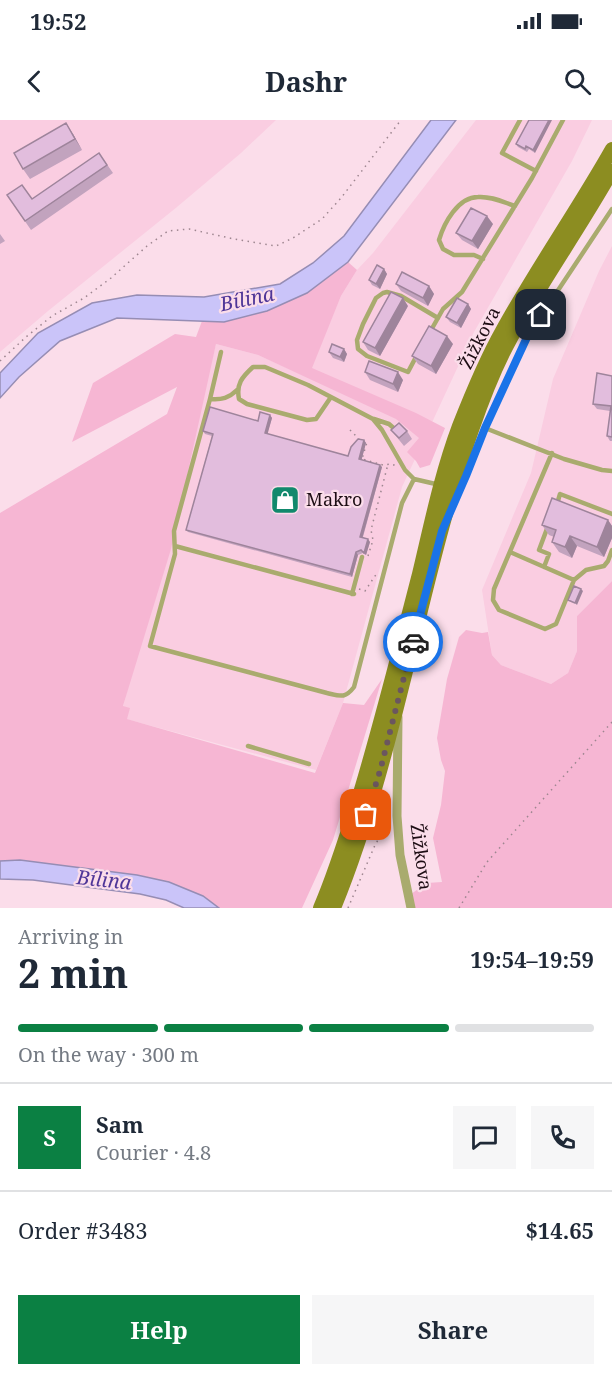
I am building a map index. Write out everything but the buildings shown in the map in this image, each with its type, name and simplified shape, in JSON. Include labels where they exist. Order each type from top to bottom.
[{"type":"main road","name":"Žižkova","points":[[333,908],[359,838],[380,771],[398,702],[459,426],[501,332],[612,149]]},
{"type":"main road","name":"Žižkova","points":[[447,486],[502,355],[545,279],[612,171]]},
{"type":"main road","points":[[320,908],[368,766],[419,572],[436,529]]},
{"type":"street","name":"Žižkova","points":[[398,702],[397,816],[400,855],[411,908]]},
{"type":"lane","points":[[520,120],[502,153],[536,171]]},
{"type":"lane","points":[[428,336],[443,309],[462,292],[483,259],[536,171],[563,120]]},
{"type":"lane","points":[[483,259],[474,255],[454,255],[443,249],[439,240],[443,226],[463,202],[476,196],[515,206]]},
{"type":"lane","name":"Žižkova","points":[[436,529],[466,476],[485,428],[529,333],[612,209]]},
{"type":"lane","points":[[418,354],[408,372],[367,356],[358,349],[357,340],[376,298],[387,292],[401,296],[438,318]]},
{"type":"lane","points":[[221,352],[174,531],[175,554],[150,646],[327,693],[344,696],[349,694],[354,687],[402,502],[414,479]]},
{"type":"lane","points":[[210,399],[229,398],[237,390],[242,377],[253,367],[265,367],[308,385],[373,419],[389,424],[397,431]]},
{"type":"lane","points":[[237,390],[239,399],[247,404],[307,420],[316,419],[331,397]]},
{"type":"lane","points":[[373,419],[405,470],[414,479],[447,486]]},
{"type":"lane","points":[[485,428],[574,462],[612,471]]},
{"type":"lane","points":[[552,453],[494,589],[493,600],[499,610],[545,629],[556,624],[574,580],[586,570],[604,566],[612,550]]},
{"type":"lane","points":[[556,505],[560,494],[612,514]]},
{"type":"lane","points":[[544,567],[549,554],[539,550],[552,516]]},
{"type":"lane","points":[[175,546],[353,594],[365,559]]},
{"type":"lane","points":[[510,552],[574,580]]},
{"type":"lane","points":[[248,746],[309,764]]},
{"type":"path","points":[[0,361],[26,336],[52,316],[84,298],[168,231],[189,228],[276,246],[293,238],[322,219],[401,120]]},
{"type":"path","points":[[350,430],[361,440],[367,442],[362,459],[383,465],[394,465],[399,474]]},
{"type":"path","points":[[365,559],[373,540],[371,530],[388,464]]},
{"type":"path","points":[[359,590],[365,591],[378,571]]},
{"type":"path","points":[[459,908],[487,862],[612,722]]},
{"type":"path","points":[[348,908],[375,844],[389,822],[397,816]]},
{"type":"shaded area","points":[[0,120],[276,120],[177,207],[0,352]]},
{"type":"shaded area","points":[[476,120],[592,120],[572,161],[474,332],[402,487],[343,703],[316,770],[126,719],[123,707],[216,344],[258,355],[307,377],[341,296],[357,270],[373,253]]},
{"type":"shaded area","points":[[612,246],[612,581],[577,616],[577,651],[568,673],[551,684],[501,665],[492,655],[482,590],[531,473],[553,379]]},
{"type":"shaded area","points":[[348,262],[357,270],[341,296],[312,368],[445,428],[430,465],[420,468],[407,452],[419,438],[396,419],[258,355],[216,344],[171,549],[123,706],[130,708],[127,719],[315,773],[343,703],[364,705],[382,679],[333,840],[302,908],[219,908],[203,896],[20,860],[0,861],[0,513],[167,414],[177,387],[72,442],[93,383],[175,334],[196,337],[202,321],[224,322],[307,293]]},
{"type":"shaded area","points":[[612,581],[612,908],[414,908],[411,894],[427,883],[442,882],[433,838],[441,805],[445,771],[437,738],[447,679],[459,637],[466,630],[488,632],[492,655],[501,665],[551,684],[568,673],[577,651],[577,616]]},
{"type":"water","name":"Bílina","points":[[431,120],[456,120],[348,262],[307,293],[267,311],[224,322],[117,318],[60,341],[19,377],[0,398],[0,373],[38,333],[92,303],[137,295],[204,297],[280,284],[313,263],[344,236]]},
{"type":"water","name":"Bílina","points":[[20,860],[137,875],[169,882],[203,896],[219,908],[184,908],[166,900],[140,894],[33,880],[0,879],[0,861]]},
{"type":"way so far","points":[[366,815],[380,771],[413,642]]},
{"type":"place","name":"Makro","points":[[285,500]]},
{"type":"route","points":[[413,642],[442,531],[485,428],[529,333],[541,315]]}]
